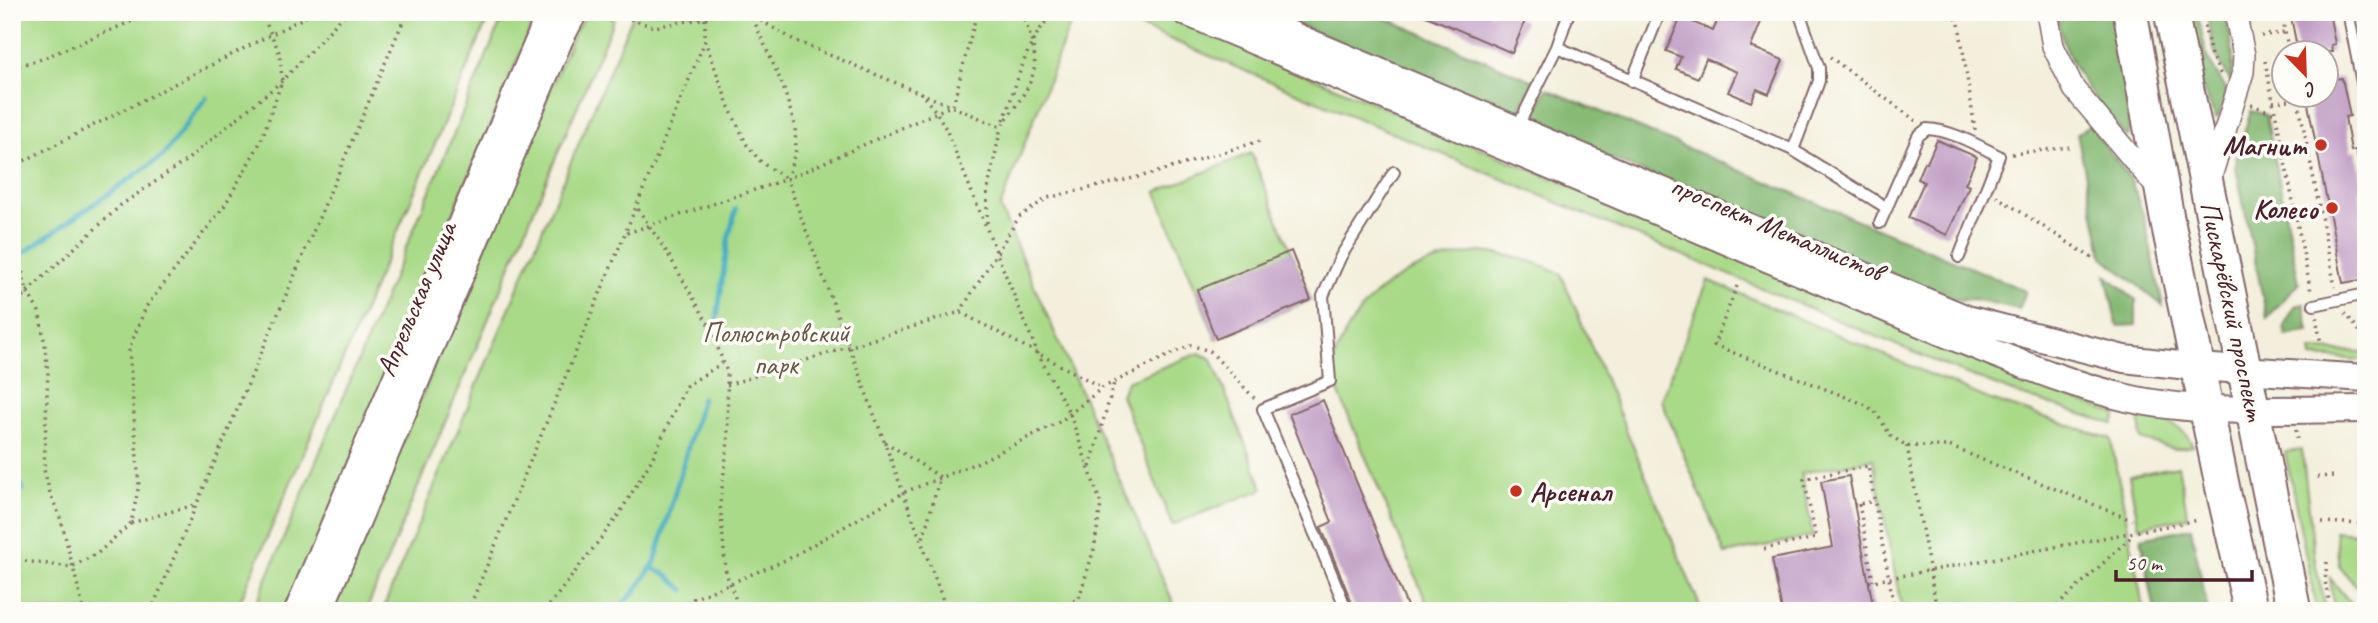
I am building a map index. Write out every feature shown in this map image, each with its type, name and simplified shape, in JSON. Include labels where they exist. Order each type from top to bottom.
[{"type":"main road","name":"Пискарёвский проспект","points":[[2130,12],[2206,408],[2251,611]]},
{"type":"main road","name":"Пискарёвский проспект","points":[[2171,12],[2294,611]]},
{"type":"street","name":"Апрельская улица","points":[[298,611],[542,33],[548,12]]},
{"type":"street","name":"Апрельская улица","points":[[319,611],[560,38],[574,12]]},
{"type":"street","name":"проспект Металлистов","points":[[1186,12],[1967,319],[2124,359],[2198,367],[2366,378]]},
{"type":"street","name":"проспект Металлистов","points":[[1237,12],[1512,139],[1956,338],[2036,369],[2128,398],[2206,408],[2366,409]]},
{"type":"street","points":[[2046,12],[2053,46],[2074,89],[2163,195]]},
{"type":"street","points":[[2207,188],[2244,72],[2244,55],[2235,12]]},
{"type":"lane","points":[[1512,139],[1557,47],[1569,12]]},
{"type":"lane","points":[[1632,80],[1660,12]]},
{"type":"lane","points":[[1793,150],[1819,81],[1819,68],[1799,12]]},
{"type":"lane","points":[[2348,12],[2361,49],[2366,103]]},
{"type":"lane","points":[[1557,47],[1793,150],[1887,208]]},
{"type":"lane","points":[[1880,223],[1918,136],[1927,129],[1938,129],[1978,146],[1999,156],[1959,257]]},
{"type":"lane","points":[[1347,611],[1264,409],[1330,380],[1323,296],[1341,256],[1394,172]]},
{"type":"lane","points":[[2314,305],[2366,294]]},
{"type":"path","points":[[12,67],[38,60],[154,12]]},
{"type":"path","points":[[131,523],[139,485],[129,349],[146,307],[178,262],[225,205],[261,141],[282,81],[280,54],[261,12]]},
{"type":"path","points":[[12,167],[316,12]]},
{"type":"path","points":[[12,306],[121,205],[187,160],[282,81],[347,12]]},
{"type":"path","points":[[151,611],[407,12]]},
{"type":"path","points":[[624,17],[654,27],[718,12]]},
{"type":"path","points":[[627,233],[787,180],[953,105],[977,12]]},
{"type":"path","points":[[1001,127],[1026,91],[1035,69],[1033,41],[1021,12]]},
{"type":"path","points":[[987,227],[987,193],[1001,127],[1033,41],[1044,22],[1055,12]]},
{"type":"path","points":[[1952,12],[1959,23],[1978,146]]},
{"type":"path","points":[[2201,12],[2211,55],[2227,84],[2249,104],[2275,113]]},
{"type":"path","points":[[2281,12],[2286,38]]},
{"type":"path","points":[[751,14],[794,40],[1001,127]]},
{"type":"path","points":[[751,14],[783,86],[794,126],[796,150],[787,180]]},
{"type":"path","points":[[468,611],[705,41],[706,15]]},
{"type":"path","points":[[2261,37],[2285,32]]},
{"type":"path","points":[[705,41],[729,107],[747,145],[762,163],[787,180],[848,348],[923,540],[947,611]]},
{"type":"path","points":[[1811,46],[1927,129]]},
{"type":"path","points":[[2265,61],[2270,87]]},
{"type":"path","points":[[920,92],[946,129],[1038,354],[1070,414],[1101,504],[1094,549],[1075,611]]},
{"type":"path","points":[[2274,108],[2321,344]]},
{"type":"path","points":[[2300,108],[2338,300],[2343,311],[2366,339]]},
{"type":"path","points":[[727,385],[960,312],[1019,217],[1046,198],[1151,173],[1260,141]]},
{"type":"path","points":[[1999,156],[2069,147]]},
{"type":"path","points":[[1986,190],[2092,258]]},
{"type":"path","points":[[637,209],[710,327],[727,372],[728,441],[720,505],[726,573],[740,611]]},
{"type":"path","points":[[12,217],[27,291],[39,312],[48,372],[44,470],[61,520],[83,611]]},
{"type":"path","points":[[1737,286],[1714,345],[1866,405],[1876,413],[1891,436],[1907,446],[1949,446],[2132,520]]},
{"type":"path","points":[[960,312],[1102,388]]},
{"type":"path","points":[[685,611],[693,599],[788,559],[905,492],[992,455],[1061,421],[1102,388],[1190,345],[1210,351],[1264,409]]},
{"type":"path","points":[[545,611],[618,516],[651,461],[686,386],[724,362]]},
{"type":"path","points":[[1089,469],[1114,382]]},
{"type":"path","points":[[885,442],[940,477]]},
{"type":"path","points":[[1907,446],[1937,611]]},
{"type":"path","points":[[1764,549],[1816,538],[1804,479],[1868,466],[1895,611]]},
{"type":"path","points":[[2317,477],[2335,476]]},
{"type":"path","points":[[923,540],[940,477]]},
{"type":"path","points":[[1875,501],[1857,504],[1871,582],[2198,520]]},
{"type":"path","points":[[12,557],[16,560],[71,566],[97,553],[131,523],[198,504]]},
{"type":"path","points":[[2322,522],[2364,524],[2366,535]]},
{"type":"path","points":[[2052,611],[2134,533]]},
{"type":"path","points":[[2327,562],[2325,581],[2331,611]]},
{"type":"path","points":[[1047,611],[1079,599]]},
{"type":"green space","points":[[12,12],[491,12],[236,611],[12,611]]},
{"type":"green space","points":[[505,12],[537,12],[288,611],[253,611]]},
{"type":"green space","points":[[588,12],[601,12],[614,19],[366,611],[332,611],[574,33]]},
{"type":"green space","name":"Полюстровский парк","points":[[634,12],[1074,14],[1000,208],[1177,611],[382,611]]},
{"type":"green space","points":[[1105,12],[1158,12],[1950,347],[2024,382],[2117,414],[2113,424],[2020,395],[1944,365]]},
{"type":"green space","points":[[1263,12],[1371,12],[1534,81],[1515,119]]},
{"type":"green space","points":[[2056,12],[2112,12],[2126,81],[2129,135],[2126,137],[2091,93],[2073,65]]},
{"type":"green space","points":[[2182,12],[2197,12],[2207,57],[2227,91],[2216,118],[2198,80]]},
{"type":"green space","points":[[2206,12],[2225,12],[2233,55],[2230,81],[2215,54]]},
{"type":"green space","points":[[1547,89],[2026,291],[2019,309],[1974,299],[1948,300],[1529,124]]},
{"type":"green space","points":[[2251,111],[2266,115],[2299,283],[2267,318],[2236,168],[2237,155]]},
{"type":"green space","points":[[2090,126],[2130,178],[2144,217],[2163,306],[2103,257],[2077,134]]},
{"type":"green space","points":[[1251,153],[1311,300],[1216,339],[1156,192]]},
{"type":"green space","name":"Арсенал","points":[[1481,252],[1522,259],[1561,274],[1702,611],[1430,611],[1330,372],[1352,322],[1385,286],[1428,264]]},
{"type":"green space","points":[[2106,275],[2136,300],[2136,325],[2117,326]]},
{"type":"green space","points":[[1708,280],[1988,399],[2111,439],[2144,611],[1902,611],[1873,459],[1801,473],[1813,536],[1725,554],[1661,400]]},
{"type":"green space","points":[[2304,304],[2309,331],[2286,336],[2284,326],[2295,306]]},
{"type":"green space","points":[[2311,350],[2366,352],[2366,360],[2312,357]]},
{"type":"green space","points":[[1199,353],[1212,359],[1263,489],[1172,525],[1121,395],[1127,381]]},
{"type":"green space","points":[[2139,418],[2177,427],[2193,446],[2173,449],[2141,439]]},
{"type":"green space","points":[[2302,450],[2315,561],[2326,611],[2317,611],[2285,452]]},
{"type":"green space","points":[[2178,466],[2188,517],[2139,527],[2129,476]]},
{"type":"green space","points":[[2191,528],[2208,611],[2155,611],[2141,538]]},
{"type":"green space","points":[[2335,531],[2355,533],[2366,585],[2366,598],[2339,566]]},
{"type":"green space","points":[[2330,578],[2357,611],[2334,611]]},
{"type":"building","points":[[1417,12],[1503,12],[1525,21],[1512,53]]},
{"type":"building","points":[[1721,12],[1765,12],[1751,47],[1783,60],[1769,94],[1757,89],[1751,102],[1728,92],[1737,72],[1706,59],[1698,78],[1676,69],[1681,57],[1666,51],[1681,17],[1713,31]]},
{"type":"building","points":[[2290,12],[2329,12],[2334,38],[2295,38]]},
{"type":"building","points":[[2340,78],[2350,116],[2345,117],[2351,151],[2356,150],[2364,189],[2359,190],[2366,225],[2366,279],[2343,283],[2309,108],[2340,108]]},
{"type":"building","points":[[1937,140],[1977,157],[1965,184],[1969,186],[1947,235],[1908,218],[1924,182],[1917,179]]},
{"type":"building","points":[[1291,251],[1311,300],[1216,339],[1197,290]]},
{"type":"building","points":[[1323,400],[1409,611],[1355,611],[1321,527],[1332,522],[1289,414]]},
{"type":"building","points":[[1849,476],[1874,611],[1782,611],[1772,559],[1833,547],[1821,481]]},
{"type":"waterway","points":[[12,261],[163,156],[206,98]]},
{"type":"waterway","points":[[716,326],[728,240],[736,209]]},
{"type":"waterway","points":[[615,611],[634,593],[655,562],[702,398]]},
{"type":"waterway","points":[[12,469],[23,489]]},
{"type":"waterway","points":[[651,568],[666,574],[684,590]]},
{"type":"waterway","points":[[696,606],[699,611]]},
{"type":"place","name":"Магнит","points":[[2321,145]]},
{"type":"place","name":"Колесо","points":[[2332,208]]},
{"type":"place","name":"Арсенал","points":[[1516,491]]}]
